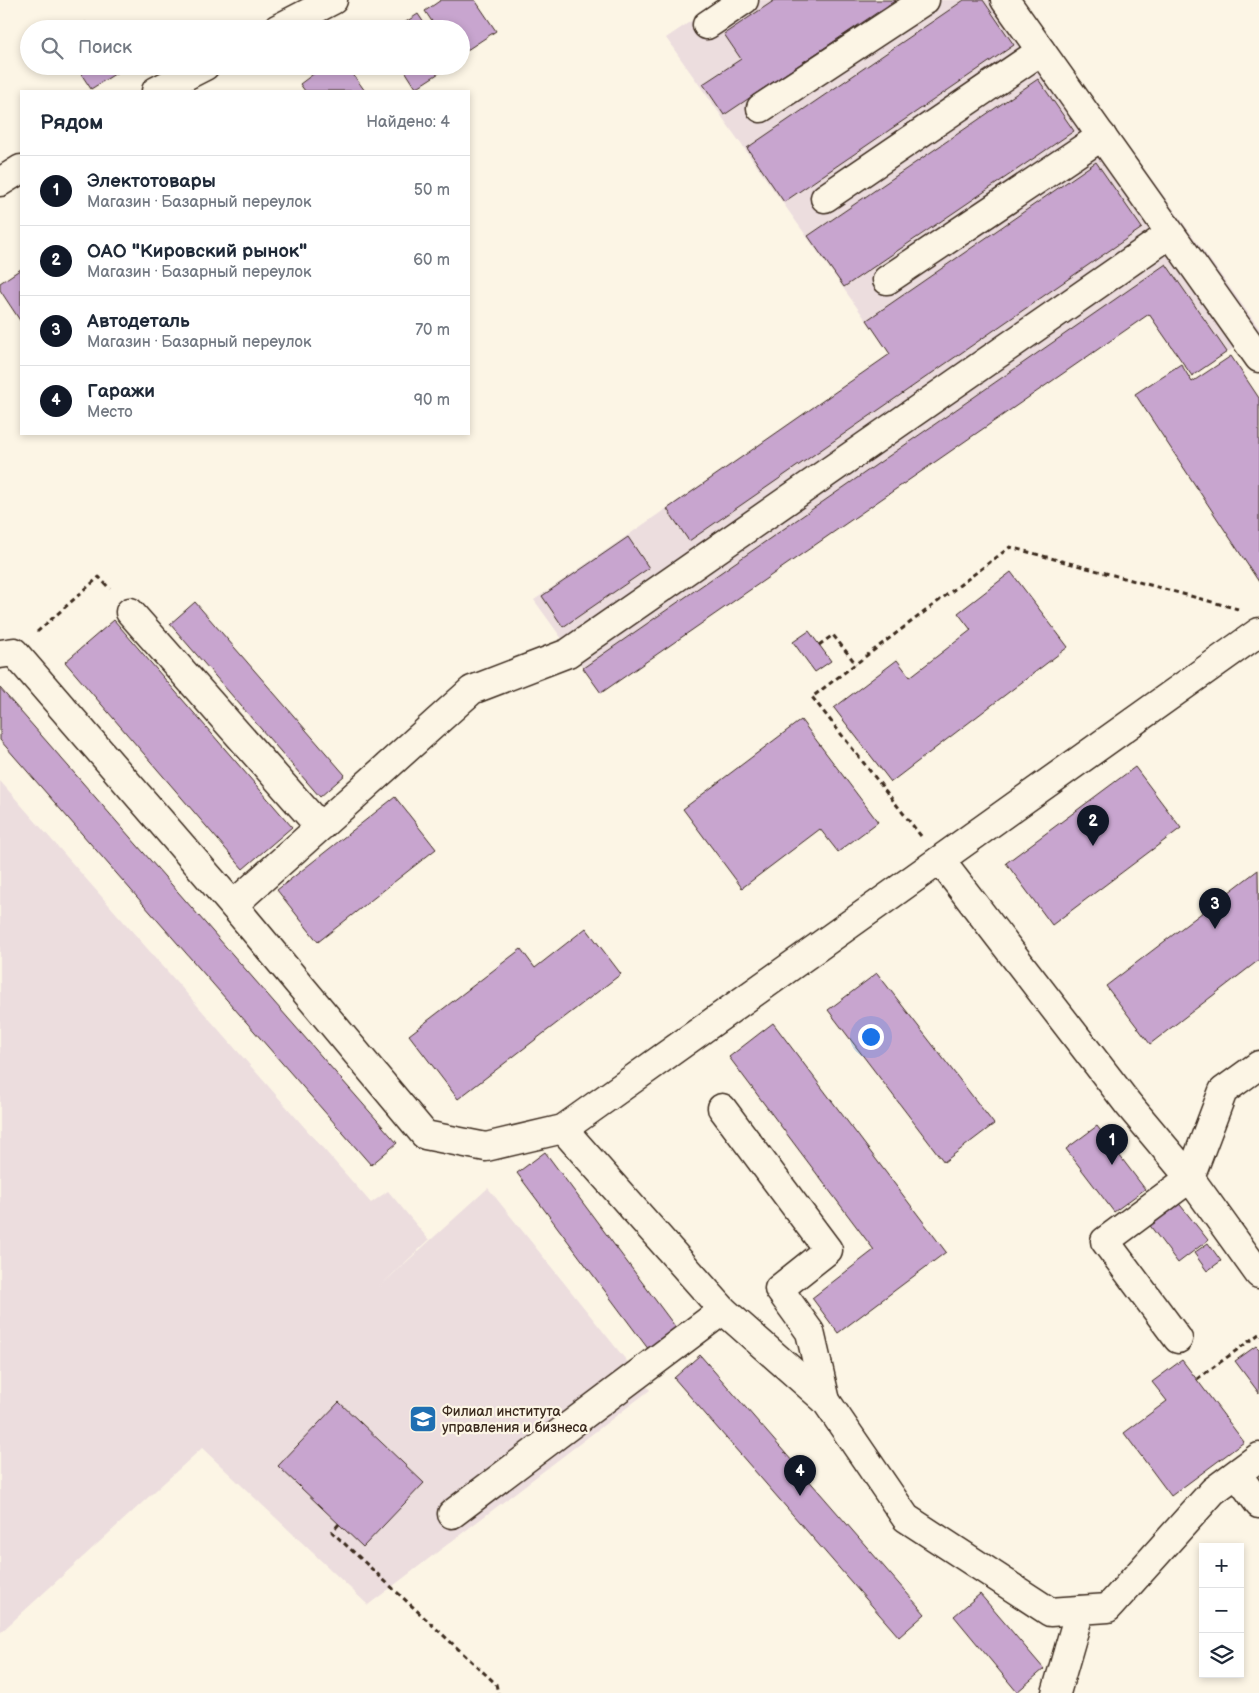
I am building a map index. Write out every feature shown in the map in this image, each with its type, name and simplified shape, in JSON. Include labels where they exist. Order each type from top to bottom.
[{"type":"street","points":[[294,20],[333,0]]},
{"type":"street","points":[[707,24],[744,0]]},
{"type":"street","points":[[761,108],[925,0]]},
{"type":"street","points":[[1006,0],[1259,358]]},
{"type":"street","points":[[825,198],[1041,51]]},
{"type":"street","points":[[158,90],[187,75]]},
{"type":"street","points":[[887,280],[1102,136]]},
{"type":"street","points":[[0,182],[20,170]]},
{"type":"street","points":[[233,906],[472,690],[568,653],[1170,234]]},
{"type":"street","points":[[130,612],[320,827]]},
{"type":"street","points":[[7,653],[233,906],[425,1135],[486,1147],[563,1129],[1259,632]]},
{"type":"street","points":[[940,860],[1128,1104],[1190,1178],[1259,1274]]},
{"type":"street","points":[[1178,1339],[1105,1240],[1190,1178],[1223,1091],[1259,1065]]},
{"type":"street","points":[[722,1108],[828,1250],[780,1289],[810,1332],[826,1401]]},
{"type":"street","points":[[563,1129],[724,1310],[826,1401],[906,1518],[1050,1612],[1108,1608],[1213,1491],[1259,1457]]},
{"type":"street","points":[[452,1514],[724,1310]]},
{"type":"street","points":[[1237,1474],[1259,1504]]},
{"type":"street","points":[[1056,1693],[1080,1610]]},
{"type":"path","points":[[940,860],[812,697],[1010,547],[1240,610]]},
{"type":"path","points":[[7,653],[99,577],[130,612]]},
{"type":"path","points":[[819,645],[833,635],[856,664]]},
{"type":"path","points":[[1197,1379],[1259,1334]]},
{"type":"path","points":[[339,1524],[332,1532],[496,1684],[498,1693]]},
{"type":"shaded area","points":[[722,0],[1022,0],[1259,328],[1259,331],[1192,376],[1148,314],[601,693],[534,600],[890,354],[666,38]]},
{"type":"shaded area","points":[[0,781],[371,1203],[388,1191],[429,1240],[379,1287],[488,1188],[650,1390],[368,1605],[202,1448],[0,1633]]},
{"type":"building","points":[[441,0],[475,0],[496,31],[470,48],[470,20],[431,20],[425,11]]},
{"type":"building","points":[[775,0],[896,0],[724,115],[703,84],[741,59],[724,34]]},
{"type":"building","points":[[964,0],[983,0],[1014,45],[784,202],[747,148]]},
{"type":"building","points":[[418,14],[422,20],[409,20]]},
{"type":"building","points":[[82,75],[113,75],[91,89]]},
{"type":"building","points":[[312,75],[353,75],[364,90],[304,90],[300,84]]},
{"type":"building","points":[[408,75],[436,75],[416,88]]},
{"type":"building","points":[[1038,79],[1074,131],[844,287],[808,236]]},
{"type":"building","points":[[1096,162],[1142,228],[689,541],[667,509],[890,354],[867,320]]},
{"type":"building","points":[[1166,264],[1227,352],[1192,376],[1149,314],[601,693],[583,668]]},
{"type":"building","points":[[20,270],[20,320],[0,290],[0,283]]},
{"type":"building","points":[[1231,356],[1259,398],[1259,582],[1135,394],[1181,364],[1192,382]]},
{"type":"building","points":[[628,537],[649,568],[563,627],[542,596]]},
{"type":"building","points":[[1011,572],[1068,647],[891,782],[834,708],[897,660],[910,677],[971,630],[958,613]]},
{"type":"building","points":[[195,602],[345,775],[320,797],[170,624]]},
{"type":"building","points":[[114,620],[292,827],[243,869],[65,662]]},
{"type":"building","points":[[809,631],[831,661],[815,672],[793,642]]},
{"type":"building","points":[[0,688],[397,1143],[371,1165],[0,740]]},
{"type":"building","points":[[801,720],[878,822],[838,852],[820,829],[742,888],[683,809]]},
{"type":"building","points":[[1135,767],[1181,828],[1052,925],[1006,863]]},
{"type":"building","points":[[395,797],[436,849],[318,942],[277,890]]},
{"type":"building","points":[[1258,870],[1259,960],[1150,1044],[1106,986]]},
{"type":"building","points":[[586,928],[621,974],[458,1099],[409,1035],[521,949],[535,968]]},
{"type":"building","points":[[877,973],[994,1124],[944,1162],[828,1010]]},
{"type":"building","points":[[773,1023],[946,1252],[838,1333],[812,1298],[874,1250],[729,1057]]},
{"type":"building","points":[[1097,1126],[1145,1189],[1114,1212],[1066,1149]]},
{"type":"building","points":[[545,1152],[677,1329],[649,1350],[517,1173]]},
{"type":"building","points":[[1177,1201],[1208,1240],[1178,1263],[1148,1223]]},
{"type":"building","points":[[1208,1243],[1221,1261],[1207,1271],[1194,1253]]},
{"type":"building","points":[[1256,1346],[1259,1349],[1259,1393],[1235,1361]]},
{"type":"building","points":[[700,1355],[925,1614],[899,1637],[674,1378]]},
{"type":"building","points":[[1182,1360],[1244,1442],[1171,1496],[1124,1433],[1167,1401],[1152,1382]]},
{"type":"building","points":[[339,1402],[424,1483],[363,1547],[278,1466]]},
{"type":"building","points":[[980,1594],[1044,1669],[1017,1692],[954,1616]]},
{"type":"place","name":"ОАО \"Кировский рынок\"","points":[[1093,846]]},
{"type":"place","name":"Автодеталь","points":[[1215,929]]},
{"type":"place","name":"Электотовары","points":[[1112,1165]]},
{"type":"place","name":"Филиал института управления и бизнеса","points":[[423,1419]]},
{"type":"place","name":"Гаражи","points":[[800,1496]]}]
